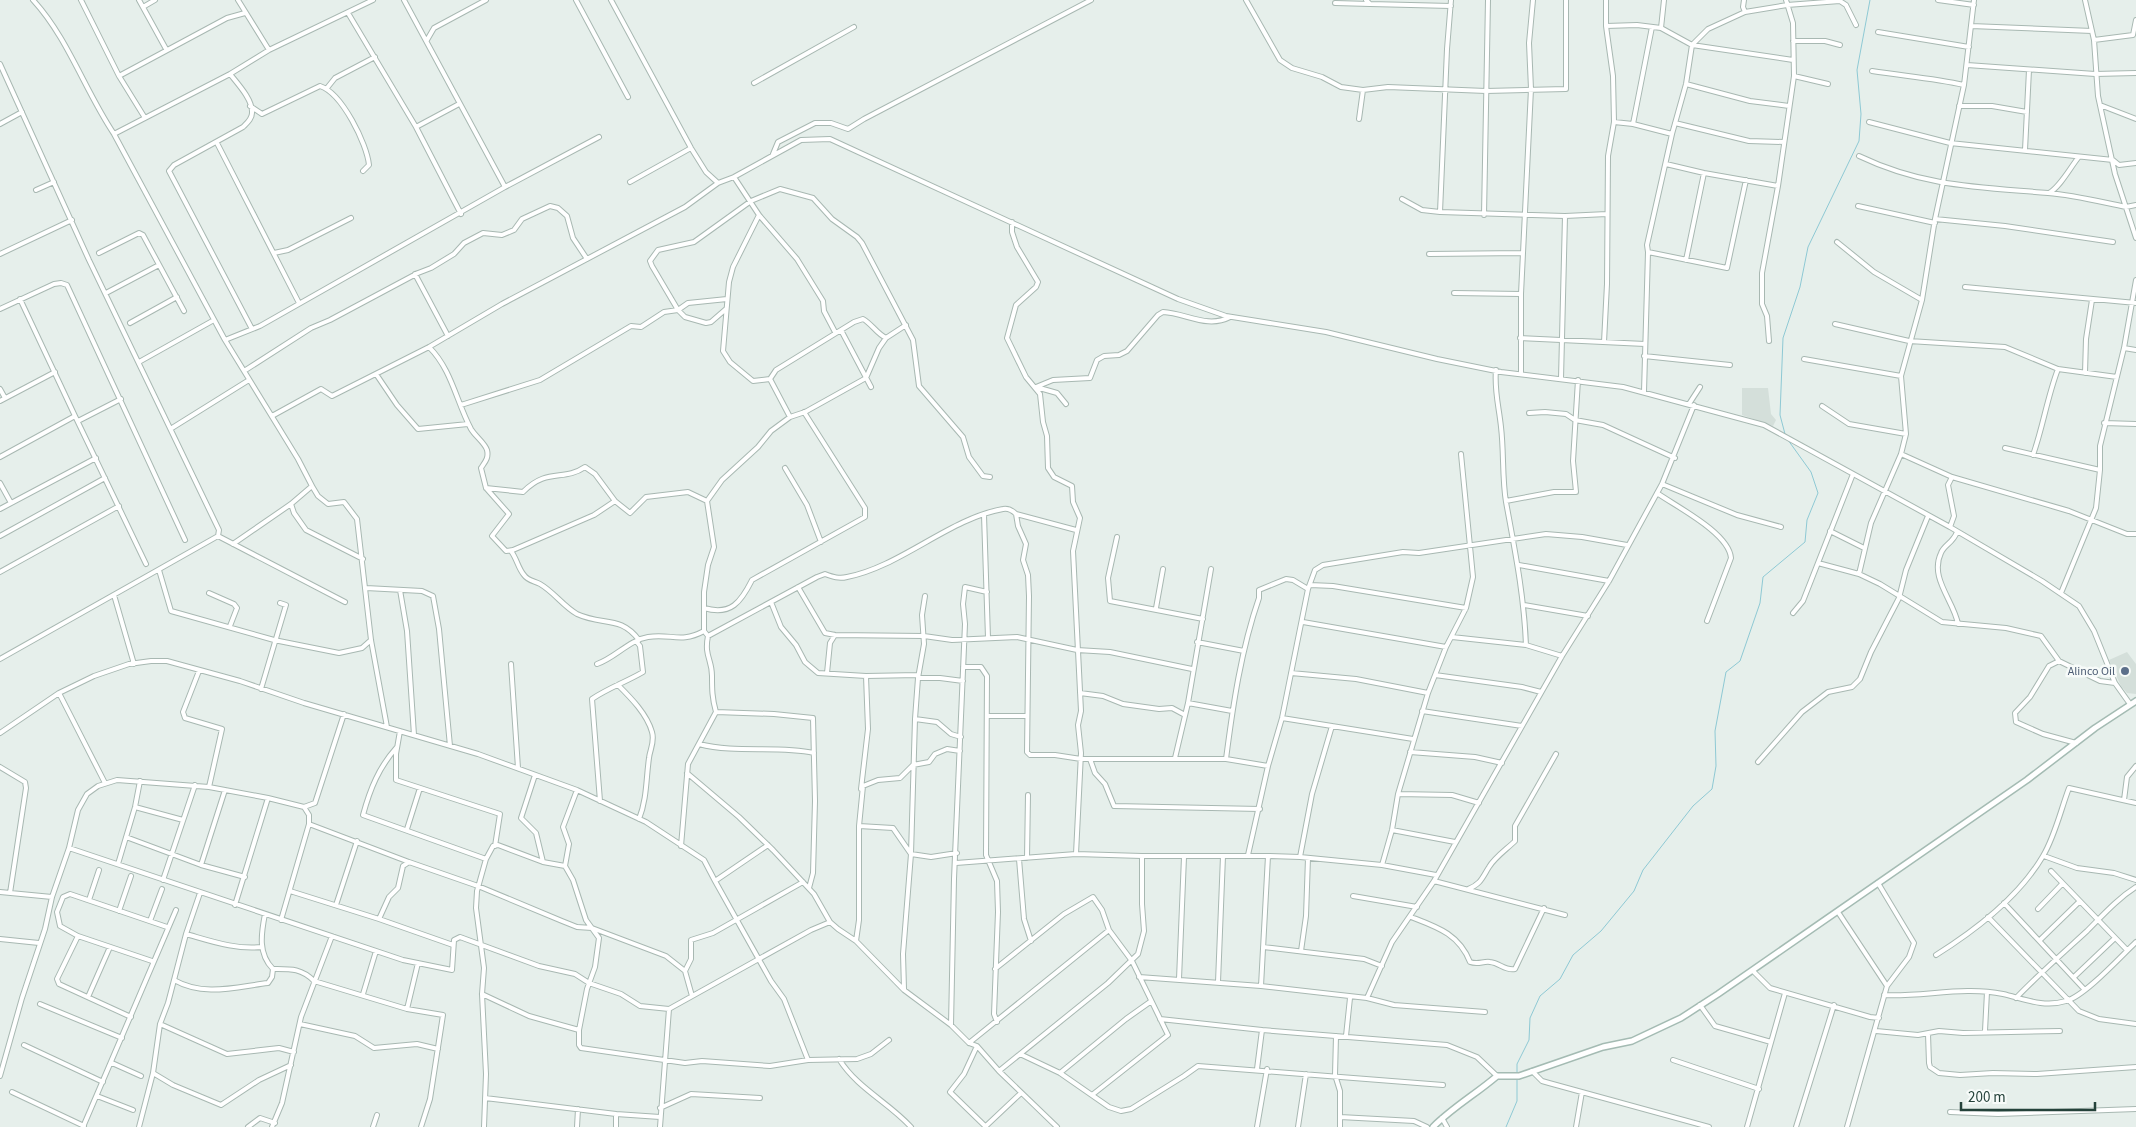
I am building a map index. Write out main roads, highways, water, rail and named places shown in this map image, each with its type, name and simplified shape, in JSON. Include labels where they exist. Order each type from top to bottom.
[{"type":"waterway","points":[[1785,434],[1780,415],[1783,338],[1800,287],[1808,247],[1859,141],[1861,114],[1857,70],[1870,0]]},
{"type":"waterway","points":[[1517,1073],[1517,1064],[1529,1040],[1530,1018],[1540,996],[1560,979],[1573,955],[1601,931],[1634,891],[1643,870],[1693,806],[1712,789],[1716,766],[1715,731],[1726,672],[1740,661],[1760,603],[1763,577],[1805,542],[1807,520],[1818,493],[1811,472],[1788,440]]},
{"type":"waterway","points":[[1506,1127],[1517,1101],[1517,1077]]},
{"type":"place","name":"Alinco Oil","points":[[2125,671]]}]
